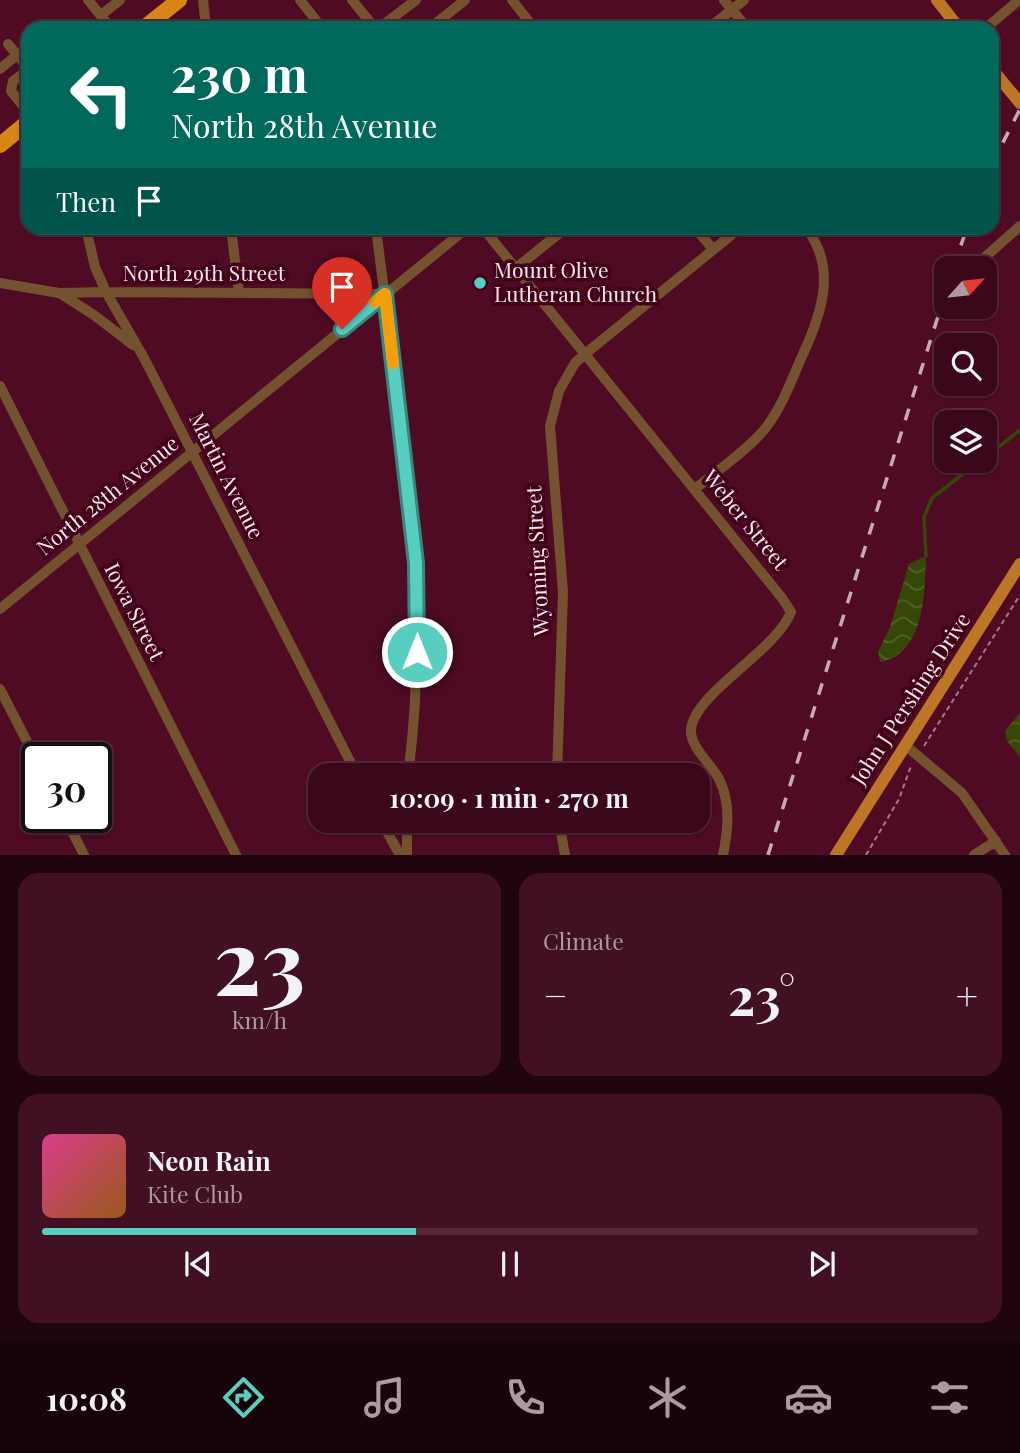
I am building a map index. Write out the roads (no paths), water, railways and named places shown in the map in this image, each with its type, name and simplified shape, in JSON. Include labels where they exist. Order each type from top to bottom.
[{"type":"highway","points":[[152,21],[178,0]]},
{"type":"highway","points":[[0,145],[21,128]]},
{"type":"main road","points":[[937,0],[954,21]]},
{"type":"main road","points":[[999,77],[1020,103]]},
{"type":"main road","name":"John J Pershing Drive","points":[[836,855],[1020,564]]},
{"type":"street","points":[[88,0],[106,21]]},
{"type":"street","points":[[101,15],[120,0]]},
{"type":"street","points":[[203,0],[205,21]]},
{"type":"street","points":[[300,0],[316,21]]},
{"type":"street","points":[[352,0],[371,21]]},
{"type":"street","points":[[387,21],[416,0]]},
{"type":"street","points":[[439,21],[465,0]]},
{"type":"street","points":[[512,0],[528,21]]},
{"type":"street","points":[[724,0],[741,21]]},
{"type":"street","points":[[718,21],[744,0]]},
{"type":"street","points":[[994,21],[1019,0]]},
{"type":"street","points":[[8,44],[21,60]]},
{"type":"street","points":[[0,69],[17,55]]},
{"type":"street","points":[[21,75],[13,81],[11,91],[21,103]]},
{"type":"street","points":[[986,256],[1020,226]]},
{"type":"street","name":"Martin Avenue","points":[[88,235],[95,267],[106,292],[192,452],[351,763]]},
{"type":"street","points":[[232,235],[239,293]]},
{"type":"street","points":[[377,235],[417,593],[417,652],[409,763]]},
{"type":"street","name":"North 28th Avenue","points":[[0,609],[458,235]]},
{"type":"street","name":"Weber Street","points":[[489,235],[695,489],[790,612],[779,632],[710,698],[694,720],[693,741],[720,780],[726,798],[728,830],[723,855]]},
{"type":"street","points":[[516,268],[557,235]]},
{"type":"street","points":[[701,235],[712,249]]},
{"type":"street","name":"Wyoming Street","points":[[556,763],[563,592],[550,426],[559,391],[575,363],[731,235]]},
{"type":"street","points":[[695,489],[751,443],[771,421],[818,320],[824,296],[823,265],[811,235]]},
{"type":"street","points":[[0,283],[59,293],[106,292]]},
{"type":"street","name":"North 29th Street","points":[[106,292],[385,294]]},
{"type":"street","points":[[59,293],[94,315],[138,349]]},
{"type":"street","name":"Iowa Street","points":[[0,386],[236,855]]},
{"type":"street","points":[[0,689],[27,742]]},
{"type":"street","points":[[905,746],[945,776],[962,793],[1005,855]]},
{"type":"street","points":[[73,833],[84,855]]},
{"type":"street","points":[[388,833],[400,855]]},
{"type":"street","points":[[407,833],[407,855]]},
{"type":"street","points":[[561,833],[565,855]]},
{"type":"street","points":[[974,855],[996,841]]},
{"type":"water","points":[[926,556],[923,603],[914,635],[895,657],[880,662],[878,652],[890,627],[909,564]]},
{"type":"water","points":[[1020,713],[1020,757],[1007,741],[1005,731]]},
{"type":"waterway","points":[[997,448],[1020,430]]},
{"type":"waterway","points":[[926,556],[924,517],[932,498],[964,473]]},
{"type":"railway","points":[[999,150],[1020,109]]},
{"type":"railway","points":[[957,256],[965,235]]},
{"type":"railway","points":[[768,855],[937,319]]},
{"type":"place","name":"Mount Olive Lutheran Church","points":[[480,283]]}]
